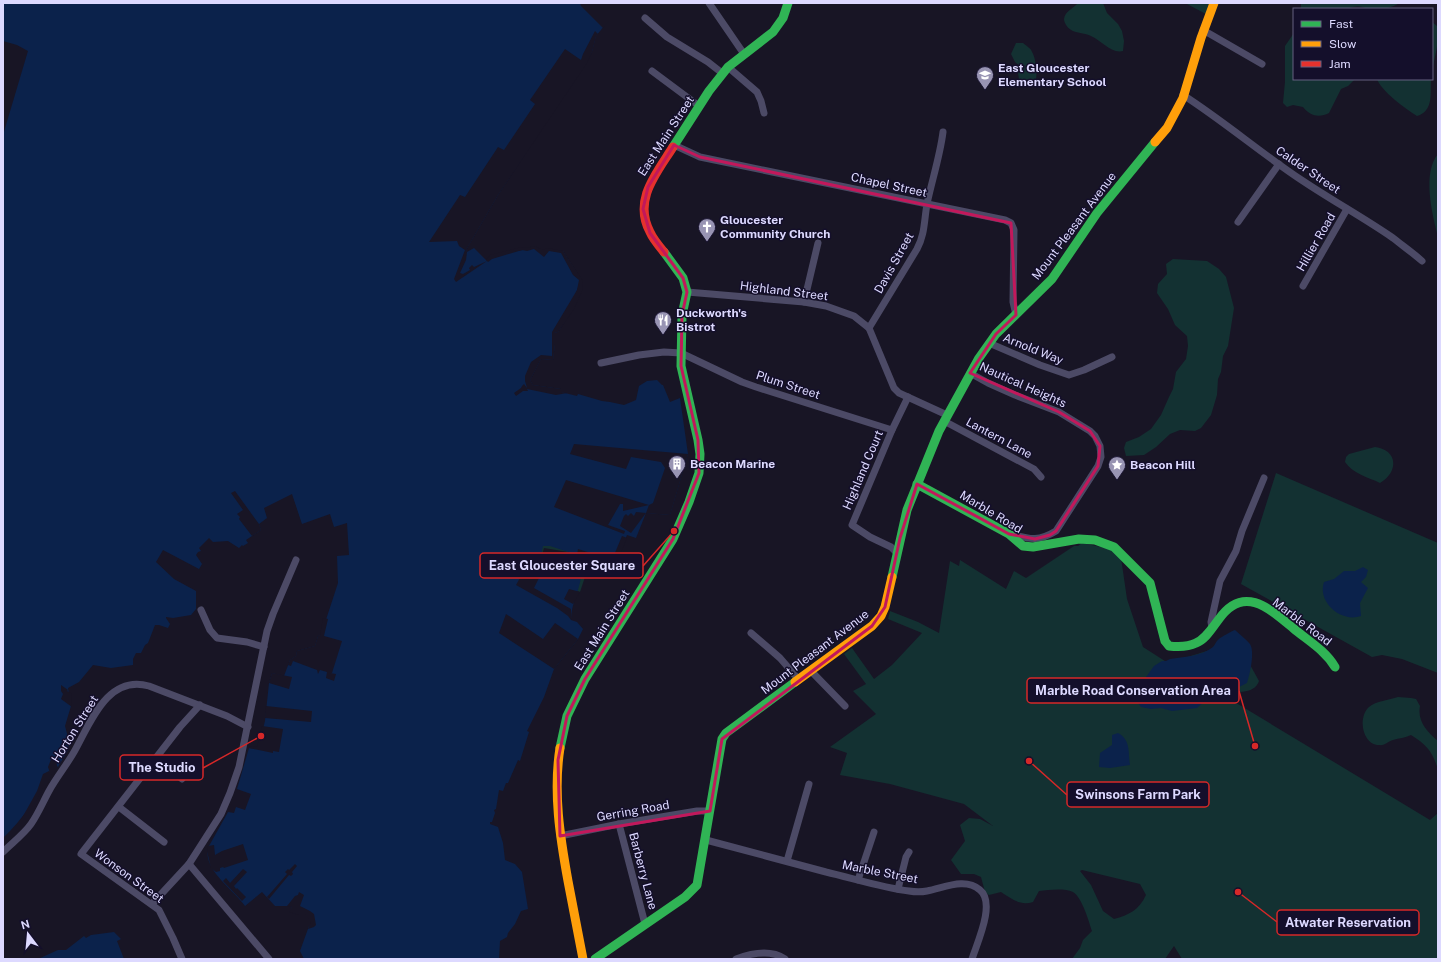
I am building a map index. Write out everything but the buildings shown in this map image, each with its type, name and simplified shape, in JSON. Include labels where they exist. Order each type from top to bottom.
[{"type":"street","points":[[709,3],[744,54]]},
{"type":"street","name":"East Main Street","points":[[583,959],[560,836],[557,801],[558,760],[562,736],[567,716],[585,679],[673,539],[689,502],[699,473],[700,454],[698,440],[681,366],[682,315],[687,292],[683,278],[650,234],[645,222],[643,210],[648,187],[674,145],[725,70],[773,32],[783,18],[788,3]]},
{"type":"street","name":"Mount Pleasant Avenue","points":[[595,959],[685,897],[697,885],[706,840],[722,739],[726,734],[872,626],[881,616],[885,607],[906,510],[945,418],[970,373],[989,343],[996,334],[1035,297],[1052,278],[1097,212],[1167,128],[1184,95],[1214,3]]},
{"type":"street","points":[[645,18],[667,37],[708,62],[725,70],[757,92],[764,113]]},
{"type":"street","points":[[1204,30],[1262,64]]},
{"type":"street","points":[[652,71],[700,106]]},
{"type":"street","name":"Calder Street","points":[[1184,95],[1280,164],[1347,209],[1367,220],[1422,261]]},
{"type":"street","name":"Davis Street","points":[[869,328],[923,238],[927,204],[942,144],[943,132]]},
{"type":"street","name":"Chapel Street","points":[[674,145],[700,157],[1011,222],[1014,230],[1013,302],[1016,315]]},
{"type":"street","points":[[1238,222],[1280,164]]},
{"type":"street","name":"Hillier Road","points":[[1303,286],[1347,209]]},
{"type":"street","points":[[804,302],[818,243]]},
{"type":"street","name":"Highland Street","points":[[687,292],[804,302],[826,306],[854,316],[869,328],[894,388],[899,393],[945,418]]},
{"type":"street","name":"Arnold Way","points":[[989,343],[1040,365],[1069,374],[1084,370],[1112,357]]},
{"type":"street","points":[[601,363],[639,355],[664,352],[681,353]]},
{"type":"street","name":"Plum Street","points":[[681,353],[742,382],[892,430]]},
{"type":"street","name":"Nautical Heights","points":[[970,373],[1008,392],[1059,412],[1090,431],[1095,436],[1100,446],[1101,456],[1098,466],[1056,530],[1050,535],[1035,539],[1010,534]]},
{"type":"street","name":"Highland Court","points":[[897,553],[852,525],[892,430],[908,397]]},
{"type":"street","name":"Lantern Lane","points":[[945,418],[1034,469],[1041,477]]},
{"type":"street","points":[[1212,628],[1211,622],[1220,581],[1236,551],[1242,531],[1264,478]]},
{"type":"street","name":"Marble Road","points":[[917,484],[1010,534],[1023,546],[1033,547],[1079,539],[1095,540],[1114,547],[1150,583],[1165,641],[1169,646],[1177,647],[1193,644],[1204,638],[1230,606],[1237,602],[1243,601],[1255,603],[1269,610],[1326,654],[1333,662],[1335,667]]},
{"type":"street","points":[[152,904],[188,864],[221,814],[230,793],[239,767],[267,631],[272,614],[296,560]]},
{"type":"street","points":[[201,610],[210,630],[217,638],[247,642],[264,647]]},
{"type":"street","points":[[751,633],[780,658],[799,680]]},
{"type":"street","points":[[812,671],[845,706]]},
{"type":"street","name":"Horton Street","points":[[3,852],[31,824],[49,790],[74,752],[101,704],[111,694],[126,686],[141,683],[248,726]]},
{"type":"street","points":[[164,842],[119,806],[180,727],[200,706]]},
{"type":"street","points":[[156,758],[182,779]]},
{"type":"street","points":[[787,862],[809,784]]},
{"type":"street","name":"Wonson Street","points":[[119,806],[81,854],[159,910],[164,917],[182,959]]},
{"type":"street","name":"Gerring Road","points":[[560,836],[619,824],[710,811]]},
{"type":"street","name":"Barberry Lane","points":[[619,824],[645,924]]},
{"type":"street","points":[[858,880],[874,832]]},
{"type":"street","name":"Marble Street","points":[[706,840],[787,862],[898,889],[918,892],[954,884],[966,884],[975,887],[981,891],[984,896],[987,914],[972,959]]},
{"type":"street","points":[[898,889],[906,857],[909,852]]},
{"type":"street","points":[[188,864],[269,959]]},
{"type":"street","points":[[736,959],[758,953],[770,953],[779,955],[785,959]]},
{"type":"highlighted area","points":[[674,145],[700,157],[1011,223],[1016,315],[996,334],[970,373],[1059,412],[1090,431],[1100,446],[1098,466],[1056,531],[1050,535],[1035,539],[1009,534],[917,484],[900,538],[885,607],[872,626],[722,739],[710,811],[560,836],[558,760],[567,716],[585,679],[673,539],[699,473],[698,440],[681,366],[682,315],[687,292],[683,278],[650,233],[643,209],[648,187]]},
{"type":"green space","points":[[1078,3],[1103,3],[1107,13],[1118,24],[1122,31],[1124,41],[1123,51],[1110,49],[1095,38],[1073,31],[1068,27],[1064,21],[1065,16]]},
{"type":"green space","points":[[1185,3],[1211,3],[1206,14]]},
{"type":"green space","points":[[1301,3],[1400,3],[1386,8],[1301,8]]},
{"type":"green space","points":[[1433,23],[1437,26],[1438,42],[1433,66]]},
{"type":"green space","points":[[1293,34],[1293,80],[1354,80],[1348,86],[1341,89],[1329,113],[1318,116],[1312,114],[1303,107],[1293,105],[1287,107],[1283,103],[1285,82],[1285,46]]},
{"type":"green space","points":[[1016,43],[1023,43],[1030,48],[1035,59],[1035,83],[1029,84],[1019,79],[1018,73],[1020,66],[1015,62],[1011,54]]},
{"type":"green space","points":[[1377,80],[1431,80],[1431,96],[1429,106],[1422,114],[1417,116],[1383,89]]},
{"type":"green space","points":[[1438,154],[1438,237],[1431,206],[1429,183],[1433,162]]},
{"type":"green space","points":[[1173,259],[1207,261],[1219,269],[1226,277],[1234,308],[1228,346],[1223,356],[1221,372],[1218,379],[1217,395],[1211,415],[1201,428],[1195,431],[1180,430],[1170,434],[1156,447],[1144,455],[1126,456],[1124,448],[1126,442],[1139,437],[1151,429],[1161,415],[1173,389],[1176,372],[1186,359],[1188,346],[1187,336],[1175,325],[1168,309],[1157,293],[1158,284],[1167,274],[1166,264]]},
{"type":"green space","points":[[1375,447],[1388,452],[1392,457],[1393,462],[1393,468],[1390,473],[1380,483],[1352,470],[1345,462],[1346,457],[1349,454]]},
{"type":"green space","points":[[1276,473],[1438,543],[1438,673],[1402,659],[1382,655],[1372,657],[1241,584]]},
{"type":"green space","points":[[543,540],[613,560],[608,567],[568,552],[544,548],[542,555],[549,562],[585,577],[580,592],[566,585],[560,580],[534,549]]},
{"type":"green space","points":[[1082,543],[1120,551],[1127,599],[1143,647],[1168,663],[1210,650],[1223,637],[1230,636],[1248,661],[1259,681],[1253,689],[1248,691],[1223,695],[1430,820],[1438,813],[1438,959],[1182,959],[1174,946],[1165,959],[1072,959],[1080,948],[1083,940],[1092,931],[1082,904],[1073,892],[1061,890],[1039,891],[1033,902],[1028,903],[1016,901],[1001,892],[989,895],[985,892],[981,877],[974,874],[961,874],[951,860],[965,841],[960,825],[969,818],[980,819],[993,826],[964,804],[890,784],[840,775],[847,753],[830,747],[876,714],[853,691],[866,684],[844,654],[852,648],[874,679],[892,665],[922,633],[888,619],[890,611],[918,622],[939,633],[950,561],[959,566],[960,560],[1006,589],[1014,571],[1026,578],[1074,546],[1078,546]],"holes":[[[1082,870],[1140,884],[1146,895],[1140,905],[1129,914],[1114,919],[1103,911],[1091,885],[1080,871]]]},
{"type":"green space","points":[[1398,697],[1416,699],[1420,706],[1419,711],[1421,721],[1430,734],[1438,741],[1438,770],[1434,758],[1429,750],[1411,735],[1381,745],[1373,744],[1366,736],[1363,718],[1369,707],[1379,702]]},
{"type":"water","points":[[3,3],[626,3],[614,14],[596,36],[592,52],[498,195],[466,250],[467,252],[474,248],[487,261],[491,256],[534,248],[543,253],[548,250],[563,251],[581,279],[567,318],[558,332],[554,333],[555,344],[553,360],[541,359],[530,380],[533,385],[561,389],[561,392],[577,396],[578,394],[602,401],[624,405],[636,400],[639,386],[647,381],[657,380],[663,385],[670,402],[680,398],[688,454],[670,515],[646,513],[636,538],[627,535],[616,561],[610,559],[605,564],[550,546],[543,546],[541,555],[548,564],[581,577],[572,609],[571,620],[577,622],[583,629],[578,639],[554,669],[544,697],[527,731],[529,732],[520,761],[518,760],[503,791],[499,790],[496,809],[494,810],[495,813],[492,822],[490,822],[490,824],[498,827],[503,843],[505,860],[515,864],[522,872],[528,909],[521,911],[507,937],[500,941],[499,959],[304,959],[300,951],[309,926],[314,924],[306,912],[297,914],[290,911],[292,907],[290,906],[275,906],[262,892],[245,906],[220,878],[209,862],[209,846],[228,812],[234,813],[236,807],[245,810],[251,794],[237,789],[249,748],[258,749],[265,721],[269,683],[272,673],[284,676],[290,660],[296,656],[297,651],[315,646],[318,636],[321,635],[338,583],[337,556],[349,555],[347,523],[334,527],[330,514],[302,524],[292,494],[264,508],[267,518],[259,524],[261,530],[246,540],[248,543],[243,546],[242,545],[239,548],[228,541],[213,542],[209,538],[199,548],[201,551],[196,555],[202,564],[199,569],[163,550],[156,562],[174,579],[196,591],[196,609],[191,615],[173,618],[166,617],[170,624],[168,628],[155,625],[148,643],[145,645],[141,653],[136,653],[133,659],[133,665],[111,668],[93,665],[79,682],[68,688],[71,706],[65,726],[69,741],[68,750],[58,767],[56,759],[52,757],[48,767],[50,773],[40,791],[23,815],[3,838]]},
{"type":"water","points":[[1363,567],[1368,570],[1366,577],[1361,582],[1368,588],[1360,603],[1361,616],[1353,617],[1339,614],[1332,609],[1324,597],[1324,582],[1334,579],[1344,571],[1355,571]]},
{"type":"water","points":[[1235,630],[1250,644],[1252,652],[1252,663],[1247,683],[1227,693],[1211,695],[1197,708],[1172,711],[1161,708],[1151,709],[1141,707],[1137,701],[1136,691],[1154,666],[1162,661],[1192,656],[1209,650],[1220,638]]},
{"type":"water","points":[[1118,733],[1127,743],[1130,765],[1110,768],[1099,767],[1100,753],[1112,745],[1112,735]]},
{"type":"water","points":[[114,932],[121,939],[117,941],[124,959],[38,959],[58,950],[66,950],[84,936],[86,938],[91,935]]},
{"type":"pier","points":[[580,3],[627,3],[603,28],[581,6]]},
{"type":"pier","points":[[595,31],[598,34],[587,63],[498,195],[466,250],[466,260],[460,273],[463,274],[470,270],[469,268],[472,265],[474,267],[487,261],[456,282],[454,279],[465,250],[459,246],[457,241],[429,242],[460,195],[465,197],[498,147],[504,150],[535,104],[530,100],[565,49],[581,60]]},
{"type":"pier","points":[[3,41],[17,45],[28,51],[3,135]]},
{"type":"pier","points":[[534,246],[543,250],[547,248],[563,251],[583,281],[582,291],[574,309],[558,332],[554,333],[555,344],[553,360],[541,359],[530,380],[533,385],[561,389],[561,392],[567,393],[556,395],[527,389],[528,391],[523,391],[516,396],[514,393],[524,384],[527,388],[525,376],[531,362],[541,355],[552,356],[552,332],[577,290],[579,280],[573,275],[561,253],[549,251],[544,257],[534,249],[527,251],[522,250],[492,259],[488,262],[486,260],[490,255],[522,247],[527,248]]},
{"type":"pier","name":"Beacon Marine","points":[[574,444],[688,454],[670,515],[646,513],[649,505],[653,503],[665,468],[661,462],[631,457],[626,469],[570,454]]},
{"type":"pier","points":[[566,480],[649,505],[623,511],[623,504],[620,504],[608,525],[625,531],[624,534],[554,507]]},
{"type":"pier","points":[[235,491],[259,524],[261,530],[252,536],[237,514],[243,510],[231,493]]},
{"type":"pier","points":[[636,512],[646,513],[631,533],[620,526],[626,514],[628,516],[631,513],[634,516]]},
{"type":"pier","points":[[622,536],[627,538],[617,562],[612,560]]},
{"type":"pier","points":[[578,549],[597,555],[594,561],[577,555]]},
{"type":"pier","points":[[525,569],[540,576],[534,588],[571,609],[571,620],[557,608],[516,585]]},
{"type":"pier","points":[[569,589],[580,592],[573,604],[564,599]]},
{"type":"pier","points":[[506,614],[543,639],[555,623],[578,639],[554,669],[499,633]]},
{"type":"pier","points":[[323,618],[328,619],[324,636],[342,641],[332,673],[330,673],[336,674],[334,681],[326,678],[327,672],[320,670],[318,674],[317,670],[293,661],[291,666],[288,665],[290,660],[296,656],[297,651],[315,646],[318,636],[320,635]]},
{"type":"pier","points":[[272,673],[292,677],[289,689],[269,683]]},
{"type":"pier","points":[[61,685],[71,693],[72,707],[61,699],[63,694],[61,691]]},
{"type":"pier","points":[[266,706],[312,711],[311,722],[265,718]]},
{"type":"pier","points":[[262,726],[283,729],[279,752],[273,751],[273,753],[249,748],[249,746],[257,747]]},
{"type":"pier","points":[[49,771],[52,774],[48,783],[43,788],[24,819],[22,818],[37,791],[43,774]]},
{"type":"pier","points":[[243,844],[248,860],[220,868],[220,871],[216,872],[211,868],[207,851],[208,846],[214,845],[215,855]]},
{"type":"pier","points":[[295,864],[297,866],[292,872],[293,874],[291,876],[289,875],[269,899],[267,897],[287,874],[285,872]]},
{"type":"pier","points":[[243,869],[247,872],[234,886],[246,897],[242,901],[223,881],[226,878],[230,883]]},
{"type":"pier","points":[[299,892],[304,895],[300,906],[314,914],[316,925],[308,929],[311,922],[305,914],[299,915],[289,912],[292,907],[287,906]]},
{"type":"traffic: fast","points":[[673,147],[709,91],[728,67],[773,32],[783,18],[788,3]]},
{"type":"traffic: fast","points":[[892,577],[907,510],[939,431],[979,358],[996,334],[1052,279],[1097,213],[1155,142]]},
{"type":"traffic: fast","points":[[560,748],[567,716],[585,679],[673,539],[689,502],[699,473],[700,454],[698,440],[681,366],[682,315],[687,292],[683,278],[664,252]]},
{"type":"traffic: fast","points":[[917,484],[1009,534],[1023,546],[1033,547],[1079,539],[1095,540],[1114,547],[1150,583],[1165,641],[1169,646],[1186,646],[1200,641],[1209,633],[1228,609],[1237,603],[1246,601],[1256,603],[1274,613],[1321,650],[1335,667]]},
{"type":"traffic: fast","points":[[595,959],[685,897],[697,885],[722,739],[726,733],[795,682]]},
{"type":"traffic: slow","points":[[1155,142],[1167,128],[1183,98],[1201,38],[1214,3]]},
{"type":"traffic: slow","points":[[795,682],[872,626],[881,616],[885,607],[892,577]]},
{"type":"traffic: slow","points":[[560,748],[557,781],[558,814],[562,848],[583,959]]},
{"type":"traffic: jam","points":[[664,252],[654,240],[650,232],[645,220],[644,209],[645,198],[654,177],[673,147]]},
{"type":"place","name":"East Gloucester Elementary School","points":[[985,90]]},
{"type":"place","name":"Gloucester Community Church","points":[[707,242]]},
{"type":"place","name":"Duckworth's Bistrot","points":[[663,335]]},
{"type":"place","name":"Beacon Marine","points":[[677,479]]},
{"type":"place","name":"Beacon Hill","points":[[1117,480]]},
{"type":"place","name":"East Gloucester Square","points":[[674,531]]},
{"type":"place","name":"The Studio","points":[[261,736]]},
{"type":"place","name":"Marble Road Conservation Area","points":[[1255,746]]},
{"type":"place","name":"Swinsons Farm Park","points":[[1029,761]]},
{"type":"place","name":"Atwater Reservation","points":[[1238,892]]}]
